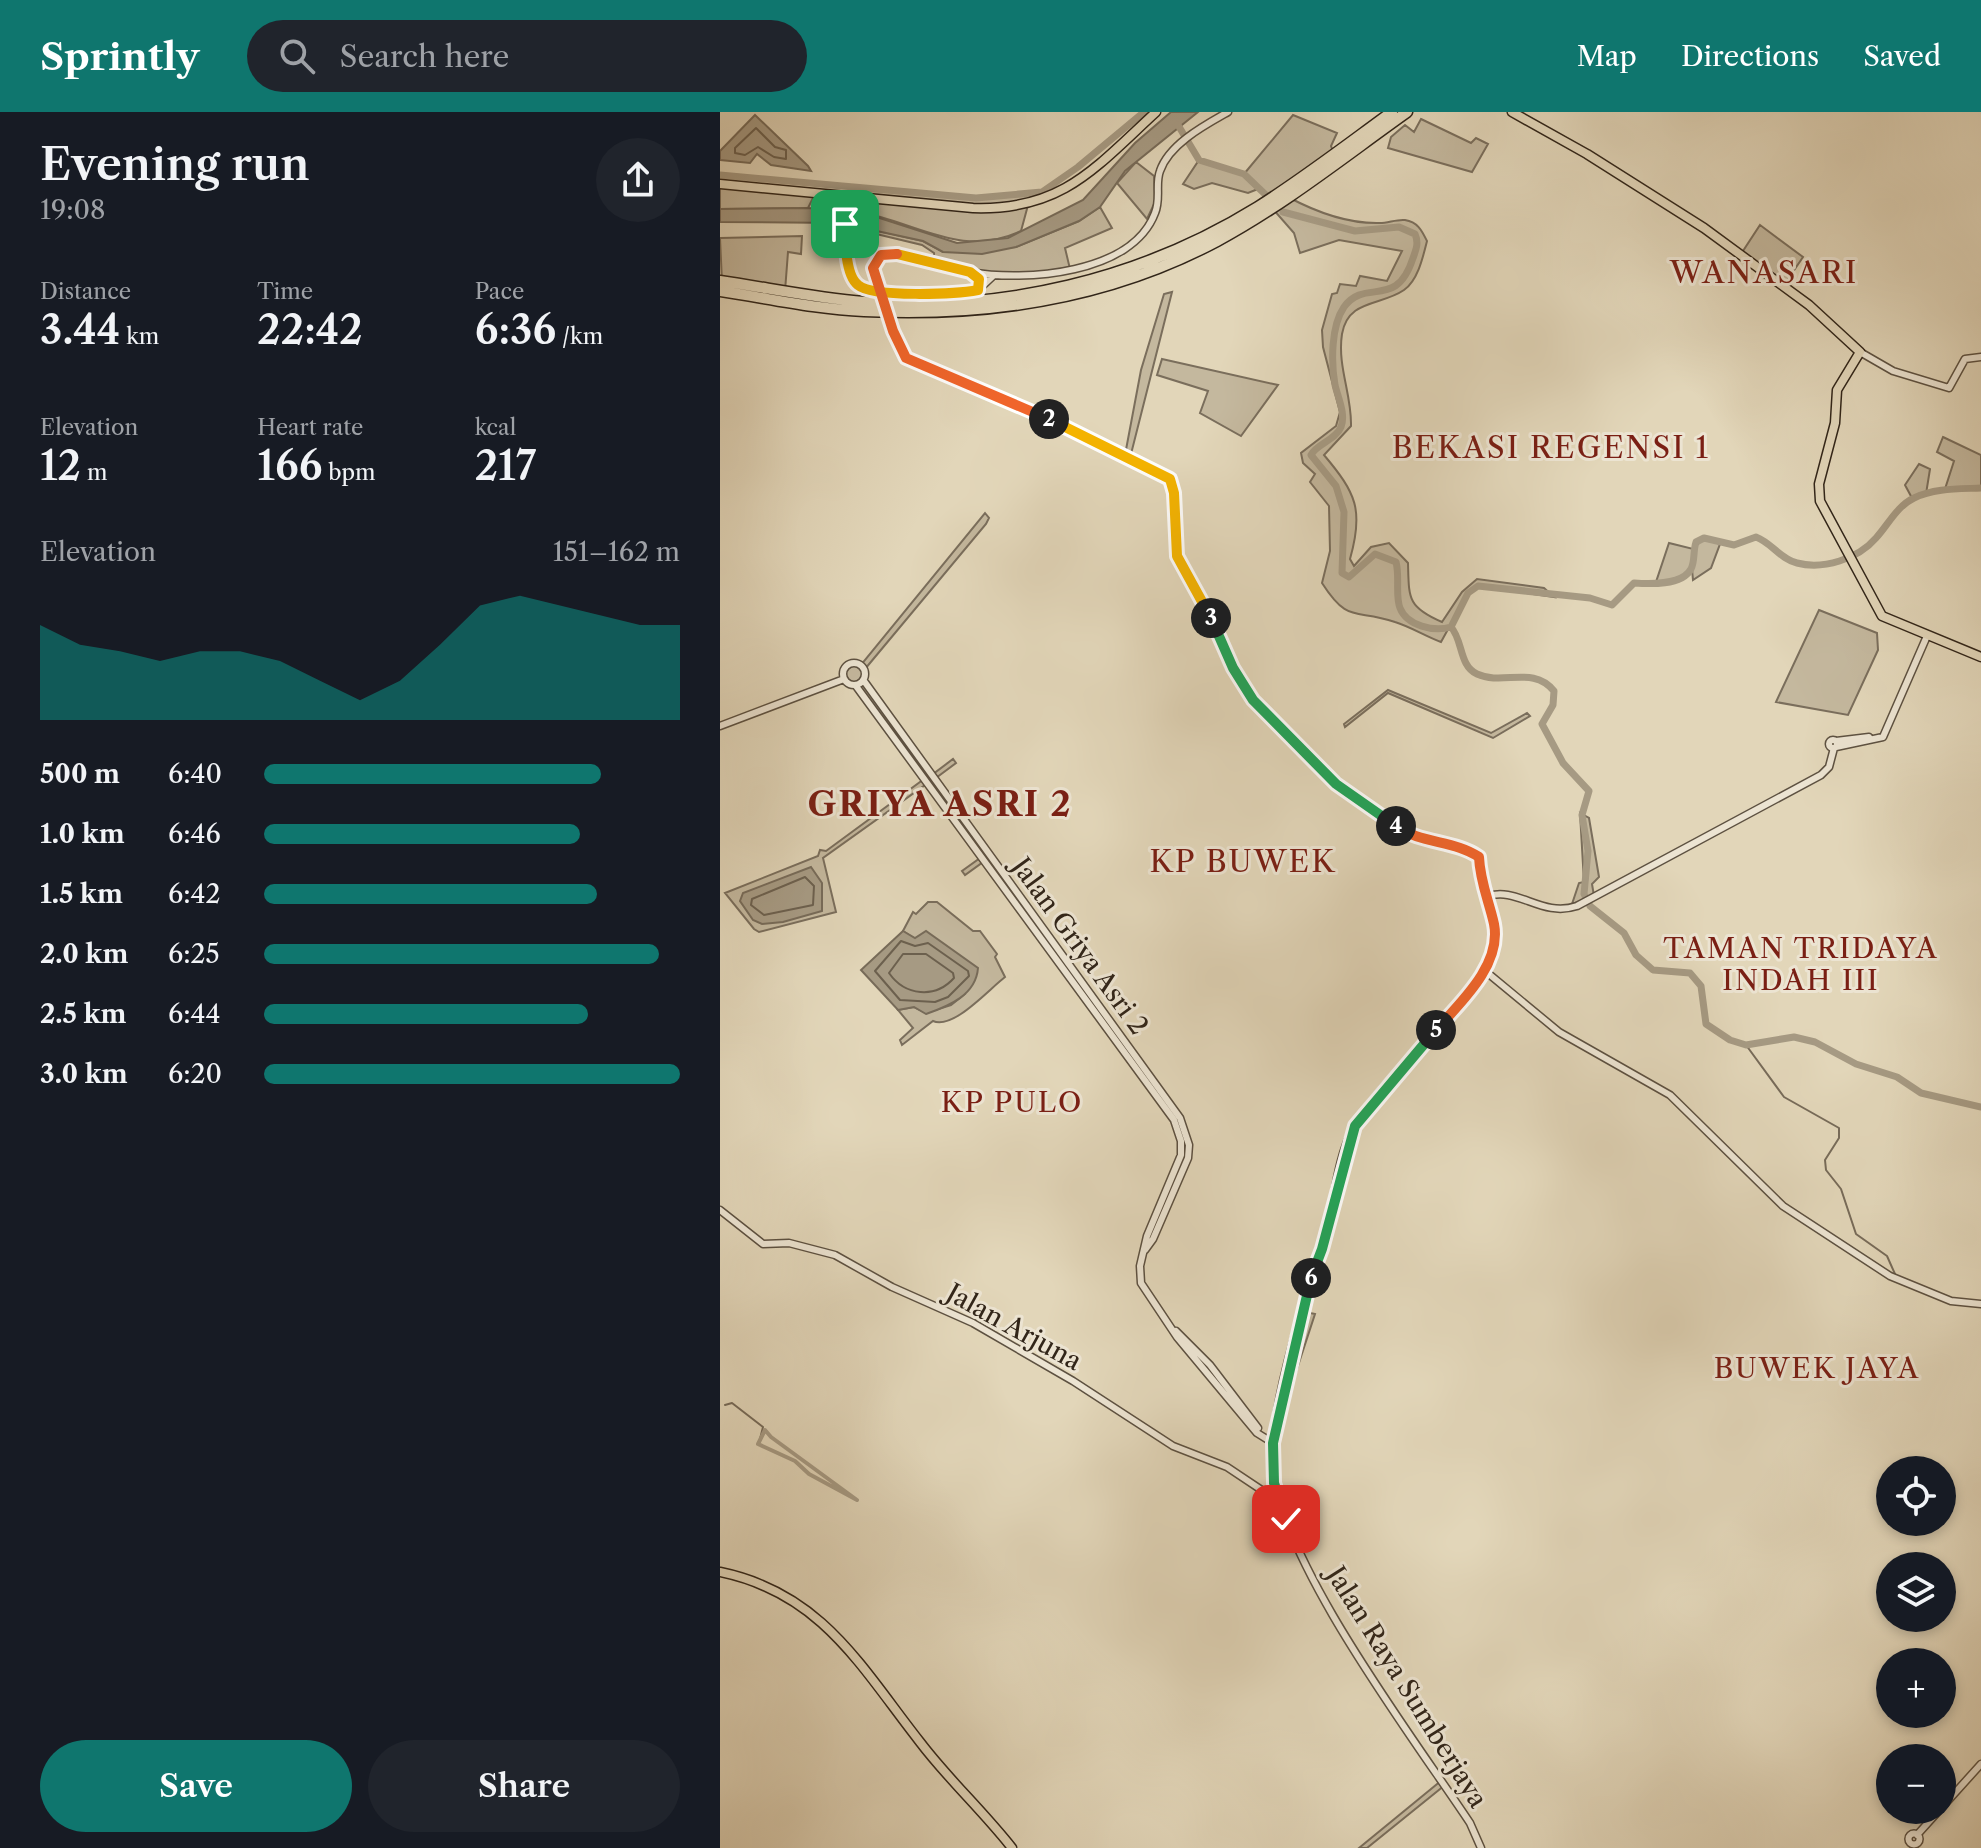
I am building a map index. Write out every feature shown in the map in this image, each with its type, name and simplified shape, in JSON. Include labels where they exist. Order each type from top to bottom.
[{"type":"highway","points":[[1342,153],[1392,112]]},
{"type":"highway","points":[[720,291],[861,311],[942,313],[1006,308],[1140,276],[1198,251],[1407,112]]},
{"type":"highway","points":[[720,281],[863,302],[943,303],[1007,299],[1137,267],[1262,210]]},
{"type":"main road","points":[[720,184],[973,208],[1031,204],[1053,196],[1081,178],[1156,112]]},
{"type":"main road","points":[[1512,112],[1587,154],[1704,228],[1809,305],[1860,352],[1837,390],[1836,414],[1819,484],[1824,509],[1878,611],[1887,619],[1981,657]]},
{"type":"main road","points":[[720,1572],[742,1576],[789,1599],[834,1633],[874,1677],[921,1744],[1012,1848]]},
{"type":"street","points":[[1228,112],[1176,148],[1160,170],[1157,206],[1151,223],[1122,250],[1101,261],[1059,272],[993,276],[887,253],[874,262],[875,283],[902,353],[917,365],[1000,396],[1170,479],[1174,493],[1178,560],[1250,696],[1336,784],[1410,836],[1453,846],[1479,857],[1484,895],[1495,936],[1484,970],[1559,1032],[1670,1095],[1783,1206],[1890,1276],[1951,1301],[1981,1304]]},
{"type":"street","points":[[847,195],[845,226],[850,272],[856,284],[885,292],[978,290],[993,276]]},
{"type":"street","points":[[970,272],[979,279],[978,290]]},
{"type":"street","points":[[1860,352],[1893,371],[1949,388],[1965,359],[1981,357]]},
{"type":"street","points":[[1484,895],[1498,891],[1552,906],[1581,903],[1819,773],[1827,765],[1835,746],[1879,735],[1925,635]]},
{"type":"street","points":[[854,663],[865,669],[864,681],[856,686],[844,679],[845,668],[854,663]]},
{"type":"street","points":[[720,726],[844,679]]},
{"type":"street","name":"Jalan Griya Asri 2","points":[[864,681],[1180,1118],[1189,1145],[1188,1158],[1153,1239],[1145,1250]]},
{"type":"street","name":"Jalan Griya Asri 2","points":[[856,686],[1176,1124],[1181,1155],[1147,1236],[1140,1266],[1141,1283],[1176,1331],[1210,1365],[1262,1437],[1273,1443]]},
{"type":"street","name":"Jalan Raya Sumberjaya","points":[[1481,1848],[1470,1823],[1339,1621],[1295,1543],[1274,1483],[1273,1443],[1303,1303],[1322,1249],[1352,1130],[1397,1073],[1464,999],[1484,970]]},
{"type":"street","name":"Jalan Arjuna","points":[[720,1210],[763,1244],[789,1243],[835,1255],[892,1287],[973,1323],[1073,1381],[1173,1446],[1227,1467],[1282,1503]]},
{"type":"street","points":[[1906,1845],[1910,1835],[1917,1835],[1981,1764]]},
{"type":"shaded area","points":[[1293,115],[1337,133],[1331,146],[1334,154],[1270,199],[1258,189],[1248,193],[1212,183],[1194,189],[1183,184],[1199,160],[1244,174]]},
{"type":"shaded area","points":[[1421,119],[1471,143],[1476,138],[1488,144],[1472,172],[1388,148],[1391,137],[1405,125],[1414,132]]},
{"type":"shaded area","points":[[1136,162],[1154,176],[1155,202],[1147,219],[1117,183]]},
{"type":"shaded area","points":[[720,183],[816,192],[808,208],[720,209]]},
{"type":"shaded area","points":[[850,187],[969,197],[1031,194],[1021,231],[998,239],[976,241],[955,239],[849,211]]},
{"type":"shaded area","points":[[1288,197],[1344,219],[1368,223],[1409,221],[1419,228],[1427,241],[1419,268],[1409,286],[1395,295],[1358,309],[1345,323],[1342,334],[1341,358],[1351,426],[1324,455],[1344,480],[1354,503],[1356,527],[1350,559],[1354,566],[1371,547],[1389,543],[1408,563],[1410,593],[1416,606],[1442,622],[1462,592],[1477,579],[1544,588],[1554,597],[1478,586],[1468,593],[1441,642],[1407,626],[1346,610],[1322,583],[1330,551],[1329,506],[1310,482],[1315,474],[1303,463],[1301,453],[1336,426],[1340,412],[1323,347],[1322,330],[1332,294],[1337,293],[1340,284],[1356,286],[1360,276],[1387,281],[1402,251],[1339,240],[1300,253],[1294,233],[1272,208]]},
{"type":"shaded area","points":[[1100,207],[1112,228],[1065,248],[1070,269],[994,276],[934,260],[934,253],[922,245],[847,227],[847,224],[923,241],[943,252],[1016,247],[1079,221]]},
{"type":"shaded area","points":[[1760,225],[1803,257],[1784,285],[1741,254]]},
{"type":"shaded area","points":[[802,236],[801,254],[788,252],[785,291],[722,282],[720,238]]},
{"type":"shaded area","points":[[1172,292],[1130,458],[1125,455],[1141,370],[1164,294]]},
{"type":"shaded area","points":[[1162,359],[1278,385],[1241,436],[1200,413],[1208,391],[1157,375]]},
{"type":"shaded area","points":[[1943,437],[1981,455],[1981,488],[1945,489],[1954,461],[1937,452]]},
{"type":"shaded area","points":[[1919,464],[1930,469],[1926,494],[1912,498],[1905,485]]},
{"type":"shaded area","points":[[985,513],[989,518],[986,524],[865,669],[864,681],[933,774],[953,759],[956,763],[936,778],[987,851],[983,862],[965,875],[962,871],[980,858],[928,783],[823,858],[836,912],[759,932],[725,893],[818,856],[820,850],[826,851],[924,779],[856,686],[846,682],[843,671],[851,663],[861,665]]},
{"type":"shaded area","points":[[1704,538],[1720,544],[1711,568],[1693,580],[1692,569],[1685,575],[1655,585],[1669,543],[1693,549]]},
{"type":"shaded area","points":[[1819,610],[1877,633],[1878,650],[1848,715],[1776,702]]},
{"type":"shaded area","points":[[1388,690],[1491,733],[1527,713],[1530,716],[1493,738],[1388,693],[1345,727],[1344,724]]},
{"type":"shaded area","points":[[1580,813],[1589,818],[1599,877],[1592,884],[1594,896],[1572,904],[1579,883],[1584,882]]},
{"type":"shaded area","points":[[928,902],[937,902],[973,931],[980,931],[997,954],[995,957],[1005,977],[960,1014],[950,1020],[933,1021],[902,1045],[900,1040],[913,1028],[898,1010],[914,1007],[926,1013],[951,1005],[965,994],[915,939],[903,931],[913,912],[916,914]]},
{"type":"shaded area","points":[[1301,1311],[1315,1314],[1295,1375],[1288,1372]]},
{"type":"shaded area","points":[[1442,1780],[1445,1785],[1367,1848],[1359,1848]]},
{"type":"water","points":[[1171,112],[1198,112],[1125,171],[1100,207],[1079,221],[1016,247],[982,254],[943,252],[923,241],[840,223],[720,222],[720,209],[808,208],[861,212],[957,243],[1008,238],[1083,200],[1135,143]]},
{"type":"water","points":[[755,115],[811,171],[771,165],[757,154],[750,163],[720,160],[720,151]]},
{"type":"water","points":[[811,867],[822,883],[822,911],[783,922],[762,924],[753,920],[740,901],[743,893]]},
{"type":"water","points":[[903,931],[915,938],[926,931],[978,968],[967,992],[952,1003],[926,1014],[914,1007],[898,1010],[861,970]]},
{"type":"waterway","points":[[720,175],[976,198],[1042,192],[1078,167],[1144,112]]},
{"type":"waterway","points":[[1178,125],[1199,160],[1244,174],[1270,199]]},
{"type":"waterway","points":[[1283,212],[1355,231],[1399,227],[1415,234],[1415,252],[1398,284],[1353,298],[1340,315],[1334,334],[1333,366],[1342,411],[1341,427],[1311,455],[1336,486],[1344,512],[1342,573],[1349,577],[1375,554],[1396,562],[1399,603],[1404,614],[1415,623],[1429,628],[1451,627],[1471,670],[1487,677],[1537,679],[1554,691],[1553,705],[1542,724],[1563,763],[1589,791],[1582,815],[1588,851],[1584,894],[1590,906],[1624,933],[1636,955],[1653,970],[1690,973],[1701,986],[1706,1024],[1730,1040],[1746,1045],[1794,1037],[1815,1042],[1856,1064],[1897,1077],[1921,1093],[1981,1107]]},
{"type":"waterway","points":[[1451,627],[1468,593],[1478,586],[1590,598],[1612,605],[1634,583],[1665,583],[1687,575],[1692,566],[1696,542],[1704,538],[1734,545],[1756,537],[1797,563],[1829,564],[1850,557],[1869,545],[1908,501],[1938,491],[1981,488]]},
{"type":"waterway","points":[[1746,1045],[1784,1097],[1839,1128],[1839,1138],[1825,1160],[1826,1170],[1841,1189],[1856,1234],[1887,1256],[1895,1274]]},
{"type":"waterway","points":[[725,1405],[732,1403],[763,1427],[760,1439]]},
{"type":"waterway","points":[[765,1430],[771,1437],[857,1500],[809,1474],[795,1461],[758,1444],[765,1430]]},
{"type":"district","name":"WANASARI","points":[[1764,272]]},
{"type":"district","name":"BEKASI REGENSI 1","points":[[1551,447]]},
{"type":"district","name":"GRIYA ASRI 2","points":[[940,804]]},
{"type":"district","name":"KP BUWEK","points":[[1243,861]]},
{"type":"district","name":"TAMAN TRIDAYA INDAH III","points":[[1801,964]]},
{"type":"district","name":"KP PULO","points":[[1012,1102]]},
{"type":"district","name":"BUWEK JAYA","points":[[1817,1368]]},
{"type":"route","points":[[845,224],[850,272],[856,284],[870,291],[885,292],[968,292],[978,290],[980,284],[976,276],[893,253],[877,258],[873,268],[875,283],[893,331],[902,353],[906,358],[1000,396],[1167,477],[1174,493],[1178,560],[1250,696],[1336,784],[1372,806],[1410,836],[1453,846],[1479,857],[1484,893],[1495,929],[1486,966],[1464,999],[1356,1124],[1350,1137],[1322,1249],[1303,1303],[1274,1431],[1274,1483],[1286,1519]]}]
